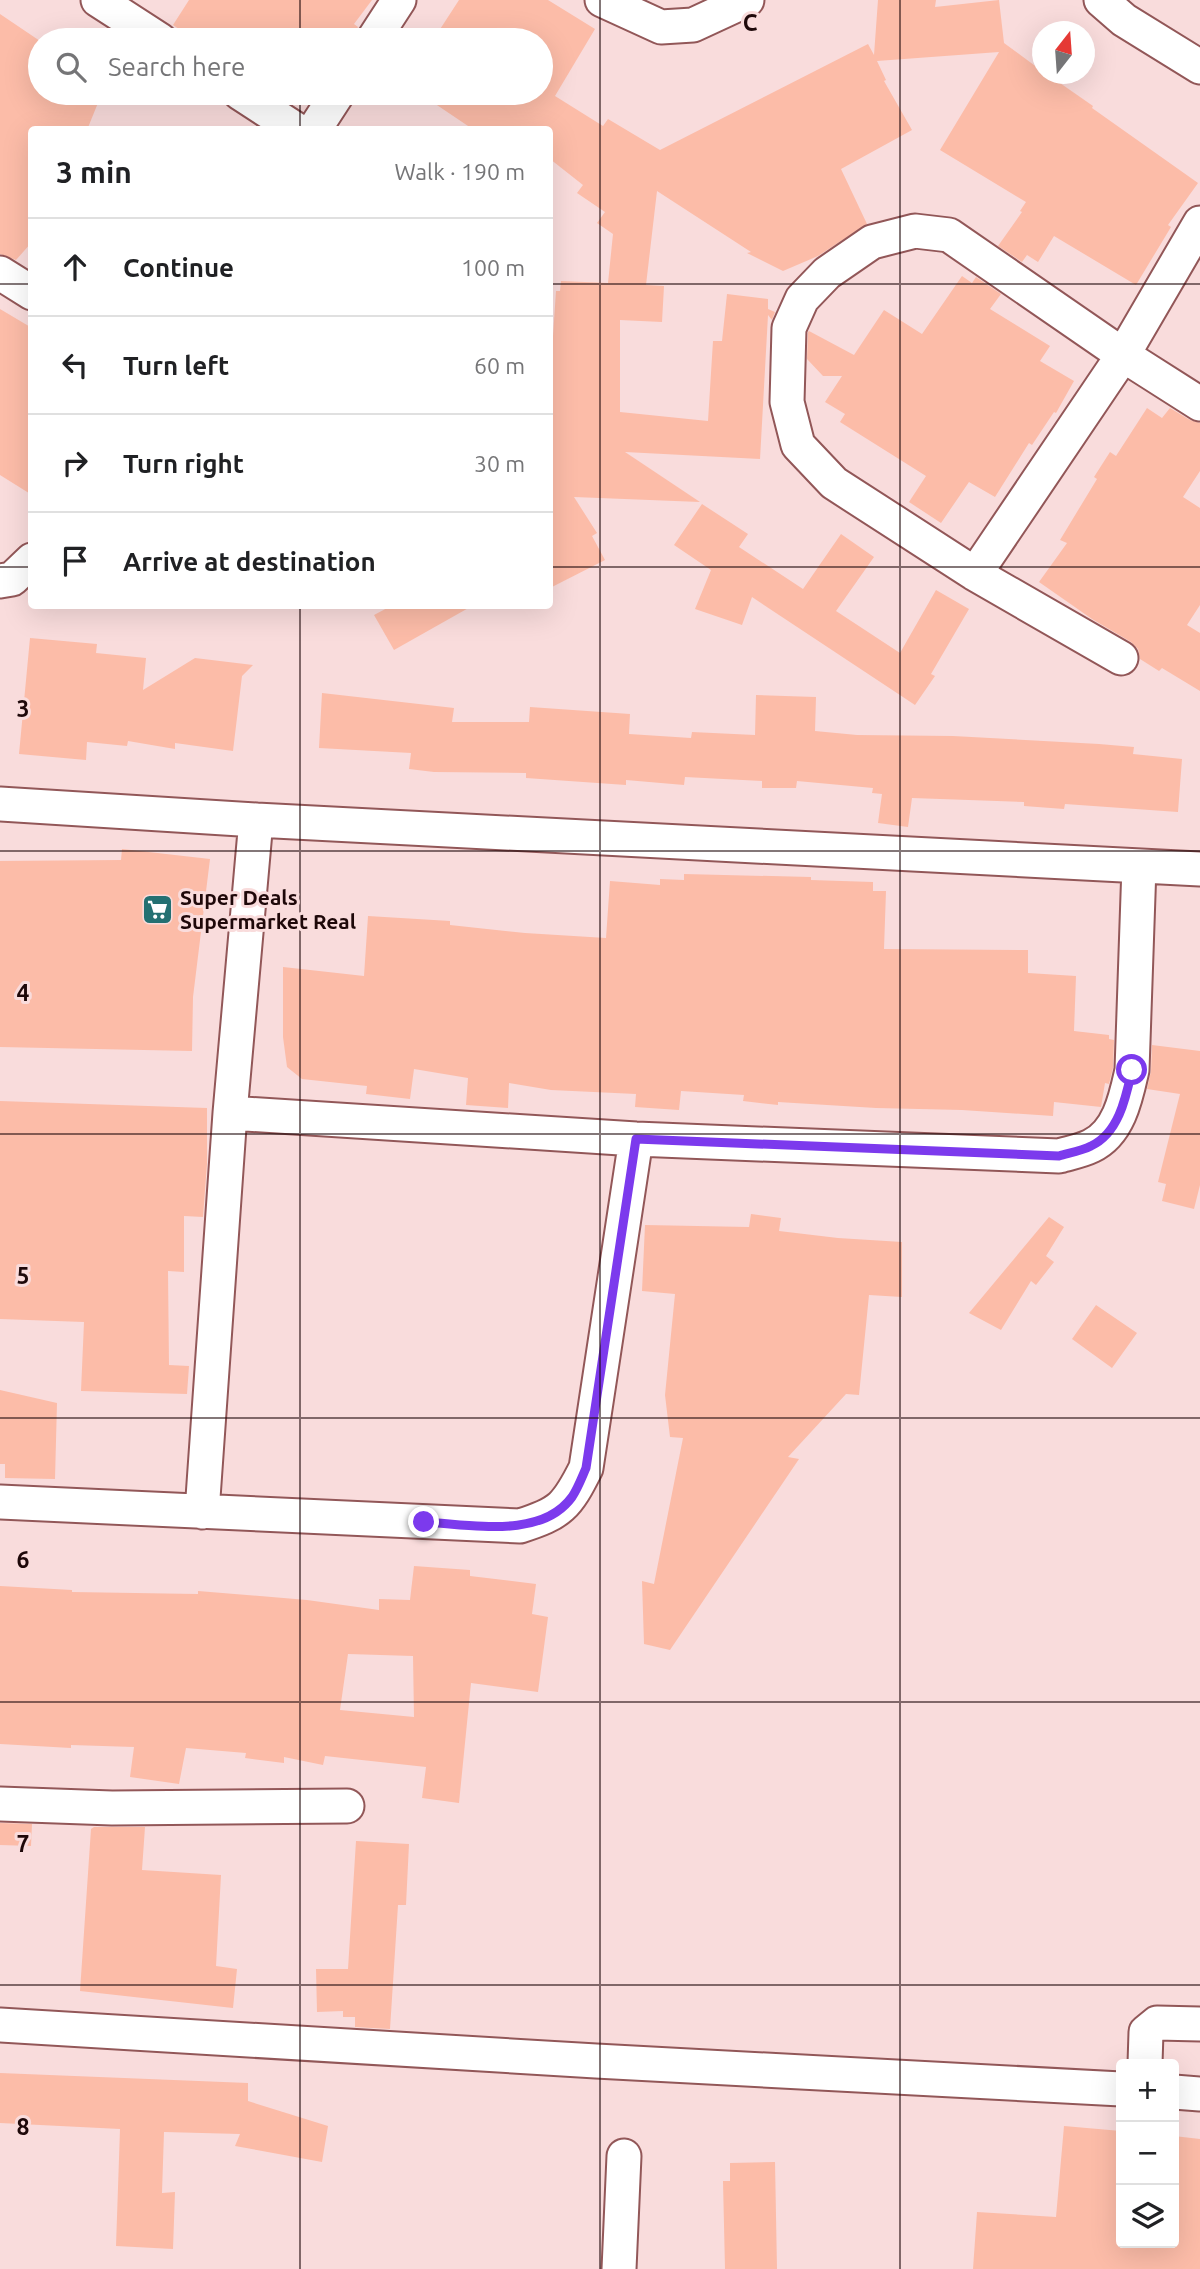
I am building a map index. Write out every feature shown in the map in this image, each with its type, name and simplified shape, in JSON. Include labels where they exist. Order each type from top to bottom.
[{"type":"street","points":[[98,0],[141,28]]},
{"type":"street","points":[[381,28],[400,0]]},
{"type":"street","points":[[602,0],[661,27],[694,25],[747,0]]},
{"type":"street","points":[[1101,0],[1124,20],[1200,67]]},
{"type":"street","points":[[258,105],[291,126]]},
{"type":"street","points":[[317,126],[330,105]]},
{"type":"street","points":[[975,573],[1123,355],[1200,223]]},
{"type":"street","points":[[1121,659],[975,573],[834,483],[797,445],[787,402],[789,328],[802,299],[827,273],[872,242],[915,231],[949,235],[1123,355],[1200,404]]},
{"type":"street","points":[[0,272],[28,290]]},
{"type":"street","points":[[0,581],[12,579],[28,564]]},
{"type":"street","points":[[0,804],[256,820],[1200,869]]},
{"type":"street","points":[[202,1512],[230,1113],[256,820]]},
{"type":"street","points":[[230,1113],[636,1139],[1059,1156],[1093,1146],[1113,1127],[1125,1101],[1132,1070],[1139,866]]},
{"type":"street","points":[[0,1502],[520,1526],[549,1517],[571,1498],[586,1468],[636,1139]]},
{"type":"street","points":[[0,1804],[112,1808],[347,1806]]},
{"type":"street","points":[[1145,2059],[1146,2032],[1157,2023],[1200,2024]]},
{"type":"street","points":[[0,2025],[596,2062],[1116,2090]]},
{"type":"street","points":[[1179,2092],[1200,2094]]},
{"type":"street","points":[[619,2269],[624,2156]]},
{"type":"building","points":[[189,0],[372,0],[354,24],[357,28],[177,28],[173,25]]},
{"type":"building","points":[[459,0],[548,0],[595,29],[555,96],[603,126],[608,119],[660,150],[868,44],[874,55],[878,0],[936,0],[935,7],[999,0],[1004,43],[1032,64],[1032,84],[1061,84],[1198,183],[1168,225],[1171,227],[1136,285],[1054,236],[1038,262],[1027,255],[1022,262],[998,246],[1026,202],[940,150],[999,52],[877,61],[886,80],[884,81],[912,130],[841,169],[867,224],[818,256],[783,271],[747,253],[751,252],[657,191],[646,285],[664,286],[662,322],[620,320],[620,412],[708,421],[713,341],[722,341],[727,294],[768,299],[768,309],[775,312],[772,320],[768,315],[760,459],[625,452],[700,502],[574,497],[597,533],[592,536],[605,560],[553,586],[553,336],[556,291],[560,291],[561,281],[608,283],[613,234],[597,223],[605,212],[577,193],[583,185],[553,161],[553,126],[468,126],[437,105],[553,105],[553,28],[441,28]]},
{"type":"building","points":[[0,14],[28,33],[28,105],[97,105],[89,126],[28,126],[28,246],[16,260],[0,254]]},
{"type":"building","points":[[962,276],[972,283],[976,277],[1001,294],[990,309],[1050,346],[1040,361],[1074,381],[1056,413],[1054,412],[1032,445],[1029,443],[995,497],[969,482],[941,523],[909,502],[926,476],[840,422],[845,414],[825,402],[842,376],[823,376],[807,359],[808,332],[854,355],[884,310],[922,334]]},
{"type":"building","points":[[0,309],[28,326],[28,492],[0,475]]},
{"type":"building","points":[[1147,408],[1162,418],[1170,408],[1200,423],[1200,471],[1183,497],[1200,508],[1200,605],[1187,625],[1200,633],[1200,691],[1162,668],[1159,671],[1140,659],[1138,649],[1131,642],[1039,582],[1067,543],[1060,540],[1097,479],[1094,477],[1110,452],[1116,456]]},
{"type":"building","points":[[702,504],[748,534],[739,547],[803,589],[841,534],[874,557],[836,611],[900,653],[936,590],[969,609],[931,674],[935,676],[915,705],[752,597],[742,625],[695,609],[711,570],[674,545]]},
{"type":"building","points":[[385,609],[467,609],[394,650],[374,615]]},
{"type":"building","points":[[30,638],[97,644],[96,653],[146,658],[143,690],[195,658],[253,665],[242,676],[233,751],[175,743],[175,749],[128,741],[127,746],[87,742],[86,760],[19,754]]},
{"type":"building","points":[[322,693],[454,708],[452,722],[529,722],[530,707],[630,714],[629,734],[691,738],[692,732],[755,735],[756,695],[816,697],[815,731],[1099,744],[1134,747],[1133,754],[1182,759],[1178,812],[1065,804],[1064,809],[1024,806],[1024,802],[912,798],[908,827],[878,823],[882,794],[872,793],[873,788],[797,781],[796,788],[762,788],[762,781],[685,777],[684,785],[626,780],[626,785],[526,778],[526,773],[434,772],[409,769],[411,753],[319,748]]},
{"type":"building","points":[[122,849],[210,859],[193,997],[192,1051],[0,1047],[0,861],[121,860]]},
{"type":"building","points":[[684,874],[811,877],[811,880],[873,882],[873,891],[886,891],[884,949],[1028,950],[1028,973],[1076,976],[1074,1031],[1109,1035],[1109,1039],[1114,1040],[1113,1068],[1109,1084],[1105,1083],[1101,1107],[1054,1102],[1053,1116],[778,1102],[778,1105],[743,1101],[744,1095],[681,1091],[679,1110],[635,1107],[636,1094],[551,1090],[509,1083],[508,1108],[466,1105],[468,1078],[414,1069],[410,1099],[366,1094],[367,1086],[302,1079],[287,1067],[283,1037],[283,967],[364,976],[368,916],[450,921],[450,925],[606,938],[610,881],[660,885],[660,879],[684,880]]},
{"type":"building","points":[[1152,1045],[1200,1051],[1200,1185],[1194,1209],[1162,1201],[1166,1184],[1158,1182],[1180,1094],[1147,1089]]},
{"type":"building","points":[[0,1101],[207,1108],[203,1217],[184,1216],[184,1272],[168,1271],[169,1365],[189,1366],[187,1394],[81,1391],[84,1322],[0,1319]]},
{"type":"building","points":[[751,1214],[781,1218],[779,1231],[902,1242],[902,1297],[869,1295],[859,1395],[846,1394],[788,1457],[799,1459],[670,1650],[644,1644],[642,1581],[654,1584],[683,1438],[670,1437],[665,1395],[675,1294],[642,1291],[645,1225],[749,1227]]},
{"type":"building","points":[[1049,1217],[1064,1227],[1046,1256],[1054,1262],[1036,1285],[1031,1281],[1001,1330],[969,1313]]},
{"type":"building","points":[[1096,1305],[1137,1333],[1112,1368],[1072,1339]]},
{"type":"building","points":[[0,1390],[57,1403],[55,1479],[5,1478],[5,1464],[0,1464]]},
{"type":"building","points":[[414,1566],[470,1570],[470,1576],[536,1584],[532,1614],[548,1617],[538,1692],[471,1683],[459,1803],[422,1798],[426,1767],[325,1756],[323,1765],[284,1757],[284,1763],[245,1758],[246,1753],[186,1748],[179,1784],[130,1777],[134,1747],[71,1745],[71,1748],[0,1744],[0,1586],[72,1592],[198,1594],[198,1591],[307,1600],[379,1610],[379,1599],[410,1600]],"holes":[[[348,1654],[413,1656],[414,1717],[340,1710]]]},
{"type":"building","points":[[0,1823],[32,1824],[31,1846],[0,1845]]},
{"type":"building","points":[[145,1827],[142,1870],[221,1875],[216,1966],[237,1969],[233,2008],[80,1991],[91,1829]]},
{"type":"building","points":[[356,1841],[409,1844],[406,1905],[398,1905],[390,2029],[355,2027],[355,2017],[343,2017],[343,2011],[317,2012],[316,1969],[348,1969]]},
{"type":"building","points":[[0,2073],[248,2083],[248,2101],[328,2126],[322,2162],[235,2146],[240,2134],[164,2132],[162,2193],[175,2192],[173,2249],[116,2246],[120,2129],[0,2123]]},
{"type":"building","points":[[1064,2126],[1116,2131],[1116,2248],[1179,2248],[1179,2137],[1200,2139],[1200,2269],[973,2269],[977,2212],[1056,2217]]},
{"type":"building","points":[[775,2162],[777,2269],[725,2269],[723,2181],[730,2181],[730,2163]]},
{"type":"place","name":"Super Deals Supermarket Real","points":[[157,909]]},
{"type":"route","points":[[424,1522],[520,1526],[549,1517],[571,1498],[586,1468],[636,1139],[1059,1156],[1093,1146],[1113,1127],[1125,1101],[1132,1070]]}]
